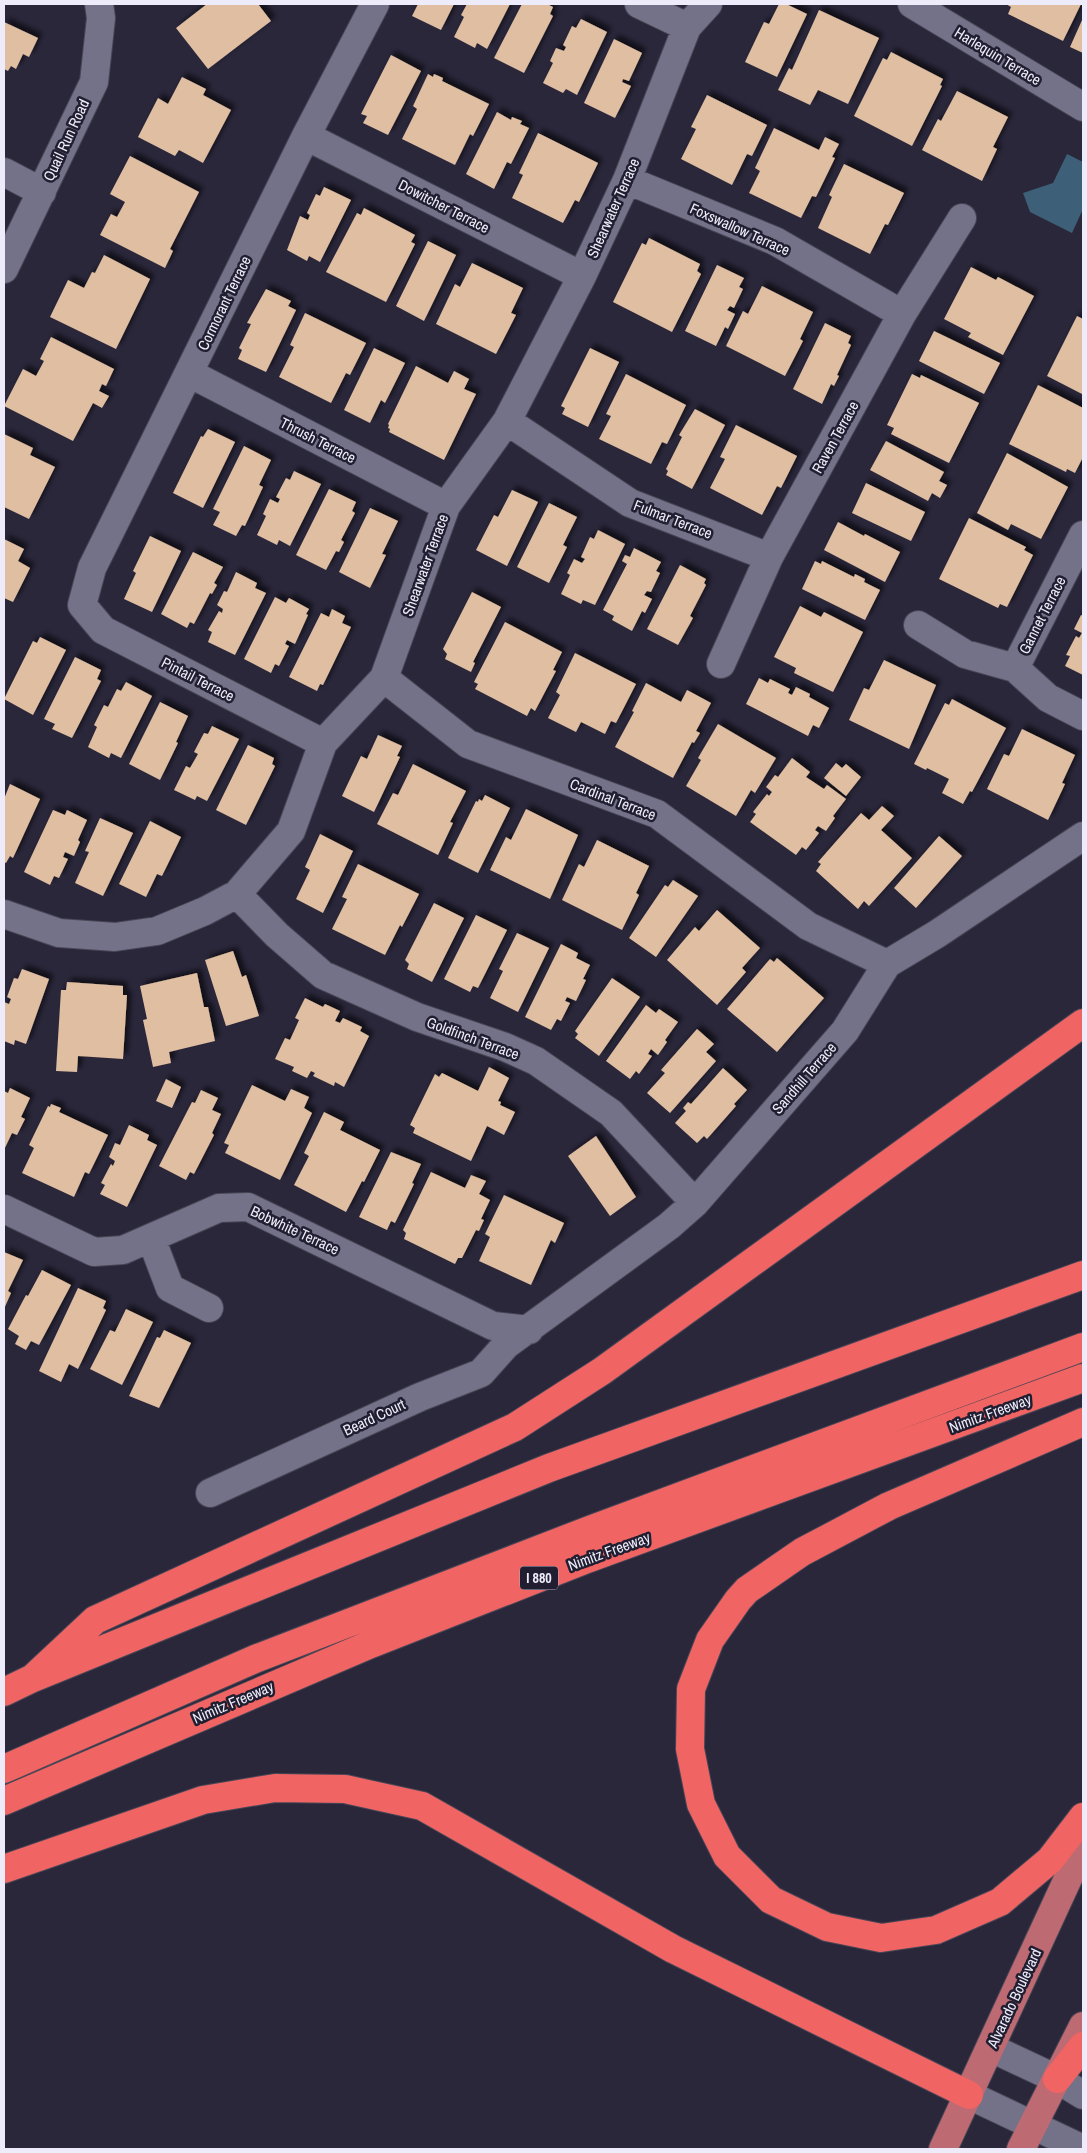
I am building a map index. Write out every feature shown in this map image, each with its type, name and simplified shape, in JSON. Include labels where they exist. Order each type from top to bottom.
[{"type":"highway","points":[[33,1678],[95,1620],[515,1427],[602,1371],[1083,1023]]},
{"type":"highway","points":[[4,1692],[33,1678],[549,1468],[1083,1274]]},
{"type":"highway","name":"I 880","points":[[4,1769],[255,1659],[592,1529],[1083,1347]]},
{"type":"highway","name":"Nimitz Freeway","points":[[4,1801],[362,1648],[578,1563],[1083,1378]]},
{"type":"highway","points":[[1083,1422],[889,1506],[802,1552],[748,1590],[738,1600],[710,1640],[691,1689],[690,1749],[701,1804],[727,1856],[771,1900],[826,1927],[881,1938],[936,1930],[1000,1902],[1050,1860],[1083,1817]]},
{"type":"highway","points":[[4,1869],[203,1800],[275,1788],[345,1789],[422,1806],[673,1949],[970,2095]]},
{"type":"highway","points":[[1056,2079],[1083,2046]]},
{"type":"main road","name":"Alvarado Boulevard","points":[[943,2149],[970,2095],[1083,1846]]},
{"type":"main road","points":[[1021,2149],[1083,2026]]},
{"type":"street","name":"Quail Run Road","points":[[4,269],[94,82],[101,18],[99,4]]},
{"type":"street","name":"Cormorant Terrace","points":[[82,605],[92,568],[306,136],[375,4]]},
{"type":"street","points":[[638,4],[686,27]]},
{"type":"street","name":"Shearwater Terrace","points":[[4,914],[59,933],[115,937],[157,931],[204,911],[237,894],[291,832],[323,743],[384,678],[446,506],[507,421],[582,276],[627,180],[686,27],[708,4]]},
{"type":"street","name":"Harlequin Terrace","points":[[912,4],[1083,107]]},
{"type":"street","name":"Dowitcher Terrace","points":[[306,136],[582,276]]},
{"type":"street","points":[[4,172],[42,192]]},
{"type":"street","name":"Foxswallow Terrace","points":[[627,180],[775,242],[902,314]]},
{"type":"street","name":"Raven Terrace","points":[[721,664],[769,557],[902,314],[962,218]]},
{"type":"street","name":"Thrush Terrace","points":[[189,373],[446,506]]},
{"type":"street","name":"Fulmar Terrace","points":[[507,421],[630,503],[769,557]]},
{"type":"street","name":"Gannet Terrace","points":[[1015,668],[1083,535]]},
{"type":"street","name":"Pintail Terrace","points":[[82,605],[103,630],[323,743]]},
{"type":"street","points":[[918,625],[965,654],[1015,668],[1048,698],[1083,716]]},
{"type":"street","name":"Cardinal Terrace","points":[[384,678],[468,744],[657,814],[808,926],[887,964]]},
{"type":"street","name":"Sandhill Terrace","points":[[530,1330],[669,1226],[695,1203],[845,1031],[887,964],[937,934],[1083,836]]},
{"type":"street","name":"Goldfinch Terrace","points":[[237,894],[277,935],[323,975],[417,1018],[505,1047],[536,1062],[611,1113],[695,1203]]},
{"type":"street","name":"Bobwhite Terrace","points":[[4,1209],[94,1252],[123,1250],[219,1208],[248,1207],[493,1326],[530,1330]]},
{"type":"street","points":[[151,1238],[170,1288],[209,1308]]},
{"type":"street","name":"Beard Court","points":[[210,1493],[420,1396],[481,1373],[506,1345],[530,1330]]},
{"type":"street","points":[[991,2048],[1056,2079],[1083,2095]]},
{"type":"street","points":[[970,2095],[1083,2149]]},
{"type":"water","points":[[1067,154],[1083,162],[1083,209],[1072,233],[1030,212],[1023,193],[1053,183]]},
{"type":"building","points":[[207,4],[258,4],[271,21],[208,69],[176,28]]},
{"type":"building","points":[[418,4],[454,4],[441,30],[412,16]]},
{"type":"building","points":[[467,4],[510,4],[487,49],[477,43],[475,48],[454,37],[464,17],[461,15]]},
{"type":"building","points":[[522,4],[547,4],[553,7],[550,14],[553,16],[524,73],[494,58]]},
{"type":"building","points":[[779,4],[786,4],[807,14],[777,77],[745,62],[764,22],[769,24]]},
{"type":"building","points":[[1006,4],[1081,4],[1063,41],[1008,14],[1011,7]]},
{"type":"building","points":[[819,10],[879,38],[848,104],[818,90],[810,105],[778,90],[789,68],[792,70]]},
{"type":"building","points":[[1083,18],[1083,53],[1070,47]]},
{"type":"building","points":[[581,19],[607,32],[577,95],[566,89],[563,93],[543,83],[553,63],[550,61],[556,48],[564,51],[566,47],[563,45],[572,26],[576,28]]},
{"type":"building","points":[[4,22],[38,38],[29,57],[23,54],[16,69],[11,66],[8,71],[4,69]]},
{"type":"building","points":[[614,39],[642,53],[629,81],[623,79],[622,82],[631,86],[615,118],[584,103]]},
{"type":"building","points":[[891,52],[943,79],[940,85],[942,86],[912,146],[854,116],[883,58],[887,60]]},
{"type":"building","points":[[391,55],[421,71],[388,135],[363,123],[367,116],[361,114]]},
{"type":"building","points":[[428,74],[433,77],[434,74],[443,78],[442,81],[489,104],[473,136],[470,134],[455,165],[402,139],[417,109],[413,106]]},
{"type":"building","points":[[182,77],[206,89],[203,95],[231,110],[203,163],[179,150],[175,156],[138,137],[158,98],[168,104]]},
{"type":"building","points":[[957,91],[1008,117],[993,147],[997,149],[982,181],[922,150],[938,119],[941,121]]},
{"type":"building","points":[[707,95],[767,125],[752,156],[747,154],[732,185],[681,159],[696,129],[691,127]]},
{"type":"building","points":[[497,112],[511,120],[512,117],[522,121],[520,124],[529,128],[511,164],[507,162],[494,189],[466,174]]},
{"type":"building","points":[[774,128],[819,150],[825,137],[839,144],[832,157],[835,158],[816,197],[812,196],[801,218],[749,193],[760,171],[755,168]]},
{"type":"building","points":[[538,133],[598,163],[579,202],[575,200],[563,223],[512,198],[523,175],[519,173]]},
{"type":"building","points":[[130,156],[199,192],[170,249],[173,251],[165,268],[100,235],[111,214],[117,217],[125,202],[110,194]]},
{"type":"building","points":[[844,164],[904,193],[888,225],[885,224],[870,254],[818,228],[832,197],[829,195]]},
{"type":"building","points":[[324,187],[351,200],[320,262],[309,256],[307,261],[287,250],[300,216],[308,220],[310,215],[307,213],[316,194],[320,196]]},
{"type":"building","points":[[364,208],[415,235],[411,242],[415,244],[386,302],[326,272],[357,213],[361,215]]},
{"type":"building","points":[[649,238],[700,264],[697,271],[701,274],[672,332],[613,302],[642,243],[646,245]]},
{"type":"building","points":[[428,241],[456,255],[424,321],[396,306]]},
{"type":"building","points":[[104,255],[150,279],[116,349],[50,317],[68,280],[84,288],[92,272],[95,273]]},
{"type":"building","points":[[472,263],[523,288],[511,313],[516,315],[496,354],[436,324],[455,284],[460,287]]},
{"type":"building","points":[[717,265],[744,278],[739,287],[743,289],[734,308],[730,306],[727,310],[735,314],[728,329],[725,327],[716,346],[685,331]]},
{"type":"building","points":[[971,267],[996,280],[998,277],[1034,296],[1003,355],[968,337],[971,333],[944,319]]},
{"type":"building","points":[[762,286],[813,312],[800,339],[803,341],[785,376],[726,346],[743,311],[748,314]]},
{"type":"building","points":[[266,289],[291,301],[288,306],[296,310],[266,372],[238,359],[242,350],[239,348],[251,324],[247,323]]},
{"type":"building","points":[[305,313],[366,343],[350,375],[346,373],[331,403],[279,377],[294,347],[290,345]]},
{"type":"building","points":[[1077,316],[1083,319],[1082,394],[1047,376]]},
{"type":"building","points":[[825,323],[851,336],[848,343],[851,345],[837,375],[839,376],[834,386],[831,384],[822,404],[793,389]]},
{"type":"building","points":[[934,331],[1000,363],[984,394],[919,361]]},
{"type":"building","points":[[51,337],[114,369],[106,386],[102,384],[99,391],[109,396],[102,408],[93,403],[73,441],[4,406],[23,369],[36,376],[44,361],[40,359]]},
{"type":"building","points":[[374,348],[405,363],[385,403],[381,400],[370,423],[344,410]]},
{"type":"building","points":[[590,348],[619,362],[588,427],[562,414],[565,408],[561,406]]},
{"type":"building","points":[[416,366],[448,383],[454,371],[469,379],[464,389],[476,394],[444,460],[389,432],[388,424]]},
{"type":"building","points":[[626,374],[686,405],[667,444],[662,442],[651,464],[599,439],[611,416],[606,414]]},
{"type":"building","points":[[912,374],[920,378],[921,375],[979,403],[949,463],[891,434],[894,428],[887,425]]},
{"type":"building","points":[[1038,385],[1083,408],[1083,457],[1075,473],[1067,469],[1066,472],[1009,444]]},
{"type":"building","points":[[695,409],[725,425],[692,489],[666,475],[668,471],[666,469],[682,437],[679,435]]},
{"type":"building","points":[[736,425],[797,456],[781,488],[777,486],[762,515],[710,488],[725,459],[720,457]]},
{"type":"building","points":[[208,429],[235,442],[203,508],[173,493],[201,436],[203,437]]},
{"type":"building","points":[[4,434],[33,448],[30,455],[55,467],[29,519],[4,507]]},
{"type":"building","points":[[886,441],[944,472],[939,481],[947,485],[940,498],[932,493],[928,501],[870,470]]},
{"type":"building","points":[[244,446],[271,460],[259,485],[263,487],[245,526],[242,525],[236,536],[213,525],[220,512],[213,509]]},
{"type":"building","points":[[1007,453],[1068,487],[1041,539],[1011,524],[1008,530],[977,513]]},
{"type":"building","points":[[294,471],[321,484],[290,546],[279,540],[277,545],[257,535],[266,516],[263,514],[270,499],[278,503],[280,499],[276,497],[286,478],[290,480]]},
{"type":"building","points":[[866,483],[925,512],[911,541],[852,513]]},
{"type":"building","points":[[329,489],[356,502],[352,511],[355,513],[341,540],[344,542],[339,552],[336,551],[326,570],[296,555]]},
{"type":"building","points":[[512,490],[538,502],[507,566],[476,550],[494,515],[498,517]]},
{"type":"building","points":[[549,503],[577,517],[563,545],[567,547],[549,583],[517,567]]},
{"type":"building","points":[[370,508],[398,521],[382,554],[386,555],[370,588],[339,572]]},
{"type":"building","points":[[969,518],[1026,547],[1024,550],[1033,555],[1007,607],[1000,604],[998,608],[939,579]]},
{"type":"building","points":[[838,522],[900,552],[885,582],[824,550]]},
{"type":"building","points":[[598,530],[625,544],[595,605],[583,600],[581,604],[561,594],[570,575],[567,573],[574,559],[582,563],[585,559],[581,557],[590,537],[594,539]]},
{"type":"building","points":[[150,536],[181,551],[152,612],[124,599],[136,573],[133,571]]},
{"type":"building","points":[[4,539],[24,549],[18,561],[30,568],[13,602],[4,598]]},
{"type":"building","points":[[634,548],[661,562],[656,571],[660,573],[651,592],[647,591],[644,595],[652,599],[645,613],[642,611],[632,631],[612,620],[614,616],[603,610],[627,564],[622,561],[625,555],[630,557]]},
{"type":"building","points":[[193,552],[223,567],[214,583],[217,585],[212,594],[210,593],[194,624],[190,622],[187,628],[161,614]]},
{"type":"building","points":[[815,561],[821,564],[822,561],[854,577],[855,574],[865,579],[864,582],[880,590],[865,620],[802,589]]},
{"type":"building","points":[[680,565],[706,579],[704,583],[706,585],[690,616],[693,618],[678,645],[647,629]]},
{"type":"building","points":[[236,572],[257,583],[255,588],[266,593],[235,655],[208,642],[212,632],[208,630],[219,611],[222,613],[223,609],[217,605],[224,591],[227,592]]},
{"type":"building","points":[[472,592],[501,607],[473,662],[475,663],[471,672],[445,659],[447,654],[443,649]]},
{"type":"building","points":[[275,597],[286,603],[289,598],[309,609],[295,644],[287,640],[285,644],[289,646],[279,666],[275,664],[271,673],[244,659]]},
{"type":"building","points":[[800,606],[821,617],[824,612],[863,632],[833,692],[794,673],[796,668],[774,657]]},
{"type":"building","points":[[332,609],[345,616],[342,623],[351,627],[323,685],[320,684],[317,691],[289,677],[321,613],[329,617]]},
{"type":"building","points":[[1081,615],[1083,616],[1083,675],[1065,666],[1070,656],[1066,655],[1076,636],[1079,638],[1082,633],[1074,629]]},
{"type":"building","points":[[505,622],[562,652],[553,670],[556,671],[535,711],[531,708],[527,716],[475,689],[478,684],[474,682]]},
{"type":"building","points":[[40,637],[66,650],[33,715],[4,699],[33,641],[37,643]]},
{"type":"building","points":[[575,653],[636,684],[616,723],[611,721],[605,734],[581,722],[576,732],[548,718],[560,695],[556,692]]},
{"type":"building","points":[[75,657],[101,670],[97,679],[101,681],[72,738],[52,729],[55,724],[44,719]]},
{"type":"building","points":[[884,660],[936,685],[909,749],[849,720],[864,688],[869,690]]},
{"type":"building","points":[[759,678],[768,683],[770,679],[790,689],[788,693],[792,695],[796,687],[810,694],[809,697],[829,708],[819,728],[813,725],[808,736],[746,704]]},
{"type":"building","points":[[126,682],[152,696],[121,758],[111,753],[109,758],[88,747],[97,727],[94,725],[104,705],[108,707],[117,689],[121,691]]},
{"type":"building","points":[[646,683],[681,702],[687,690],[711,703],[696,731],[700,733],[694,743],[692,742],[673,778],[615,747],[634,712],[632,711]]},
{"type":"building","points":[[952,699],[1006,728],[972,792],[970,791],[963,804],[942,793],[949,779],[914,764],[945,703],[949,705]]},
{"type":"building","points":[[160,702],[188,716],[176,742],[178,743],[160,780],[129,764]]},
{"type":"building","points":[[718,724],[776,758],[755,793],[751,790],[736,816],[686,786],[701,760],[698,758]]},
{"type":"building","points":[[212,726],[239,739],[207,801],[197,796],[195,800],[174,790],[186,766],[190,768],[198,754],[194,752],[204,733],[208,734]]},
{"type":"building","points":[[1022,729],[1075,755],[1062,783],[1065,784],[1048,820],[987,789],[1004,754],[1009,756]]},
{"type":"building","points":[[378,735],[402,746],[397,756],[400,757],[374,812],[342,796],[361,756],[367,759]]},
{"type":"building","points":[[248,745],[274,758],[272,764],[275,766],[246,825],[216,810]]},
{"type":"building","points":[[792,758],[810,772],[806,777],[824,789],[827,785],[846,799],[833,816],[835,818],[826,831],[818,826],[815,830],[819,833],[806,850],[802,847],[796,855],[750,822],[756,814],[753,812],[767,794],[769,796],[772,792],[766,787],[775,775],[778,777]]},
{"type":"building","points":[[836,763],[842,768],[846,764],[861,777],[846,796],[824,778]]},
{"type":"building","points":[[413,764],[466,791],[450,822],[453,823],[438,855],[377,824],[393,793],[398,795]]},
{"type":"building","points":[[10,784],[40,799],[13,858],[10,856],[6,863],[4,862],[4,799]]},
{"type":"building","points":[[485,795],[510,808],[478,873],[448,858],[476,801],[478,802],[479,799],[482,801]]},
{"type":"building","points":[[882,806],[894,816],[881,830],[912,858],[869,906],[864,901],[858,909],[816,871],[821,864],[818,862],[861,813],[869,820]]},
{"type":"building","points":[[526,809],[578,835],[550,899],[490,870],[506,837],[511,840]]},
{"type":"building","points":[[53,810],[65,815],[67,810],[87,820],[78,840],[80,842],[74,856],[65,852],[63,857],[68,859],[59,878],[54,876],[50,885],[24,872]]},
{"type":"building","points":[[100,818],[133,833],[103,896],[75,883],[89,852],[85,851]]},
{"type":"building","points":[[150,821],[181,837],[162,876],[157,874],[146,897],[119,884]]},
{"type":"building","points":[[320,834],[353,851],[323,913],[296,899],[310,870],[305,867]]},
{"type":"building","points":[[939,836],[962,856],[916,908],[894,888]]},
{"type":"building","points":[[597,840],[649,866],[636,893],[639,895],[622,930],[562,900],[579,864],[584,867]]},
{"type":"building","points":[[358,864],[419,894],[402,927],[400,925],[385,955],[332,929],[347,899],[342,897]]},
{"type":"building","points":[[673,880],[698,896],[656,957],[629,938],[665,885],[668,887]]},
{"type":"building","points":[[434,903],[464,918],[432,982],[407,969],[409,964],[405,960]]},
{"type":"building","points":[[717,910],[760,948],[742,968],[746,972],[717,1005],[667,960],[695,927],[699,931]]},
{"type":"building","points":[[476,915],[507,930],[478,988],[473,986],[470,992],[444,979]]},
{"type":"building","points":[[517,933],[549,948],[518,1012],[490,998],[503,971],[499,969]]},
{"type":"building","points":[[561,944],[578,953],[576,958],[590,965],[583,979],[586,980],[576,1001],[567,997],[565,1001],[570,1003],[561,1021],[557,1019],[551,1030],[525,1017]]},
{"type":"building","points":[[233,951],[242,977],[246,975],[259,1016],[226,1026],[205,960]]},
{"type":"building","points":[[777,958],[824,998],[777,1052],[727,1009],[770,959],[774,962]]},
{"type":"building","points":[[22,969],[49,979],[26,1044],[15,1040],[14,1045],[4,1041],[4,1002],[9,1004],[11,999],[7,997],[14,978],[18,979]]},
{"type":"building","points":[[197,973],[204,1007],[208,1007],[215,1041],[169,1052],[171,1063],[153,1067],[143,1020],[147,1019],[140,986]]},
{"type":"building","points":[[612,978],[640,997],[599,1056],[575,1038],[578,1034],[575,1031]]},
{"type":"building","points":[[67,982],[123,986],[123,995],[127,995],[123,1059],[78,1056],[77,1072],[56,1071],[61,990],[66,990]]},
{"type":"building","points":[[305,998],[323,1007],[325,1004],[340,1011],[335,1021],[340,1023],[343,1018],[362,1027],[360,1031],[369,1036],[344,1087],[335,1082],[334,1086],[313,1076],[315,1073],[311,1071],[307,1078],[292,1071],[294,1067],[275,1059],[285,1038],[290,1040],[299,1020],[295,1018]]},
{"type":"building","points":[[646,1005],[656,1013],[659,1009],[678,1022],[665,1040],[667,1042],[658,1055],[651,1049],[648,1054],[652,1056],[639,1074],[636,1071],[630,1079],[606,1061]]},
{"type":"building","points":[[697,1029],[714,1044],[706,1052],[716,1061],[670,1113],[647,1093],[665,1073],[661,1070]]},
{"type":"building","points":[[489,1067],[509,1078],[498,1101],[501,1102],[500,1105],[515,1112],[504,1135],[487,1126],[471,1161],[413,1133],[415,1128],[410,1125],[435,1074],[439,1077],[442,1073],[478,1091]]},
{"type":"building","points":[[723,1068],[747,1090],[734,1104],[736,1106],[707,1139],[704,1136],[697,1143],[675,1123],[686,1111],[683,1108],[688,1102],[691,1104]]},
{"type":"building","points":[[166,1079],[181,1087],[172,1108],[156,1101]]},
{"type":"building","points":[[252,1085],[285,1101],[291,1089],[309,1097],[304,1108],[312,1113],[280,1180],[225,1153],[229,1145],[224,1143]]},
{"type":"building","points":[[10,1088],[30,1098],[21,1117],[25,1119],[17,1135],[12,1133],[4,1150],[4,1091],[8,1093]]},
{"type":"building","points":[[201,1090],[218,1098],[212,1110],[221,1114],[212,1133],[214,1135],[194,1174],[190,1172],[186,1180],[159,1166],[192,1102],[195,1103]]},
{"type":"building","points":[[51,1104],[61,1108],[59,1112],[108,1135],[89,1174],[85,1172],[74,1197],[22,1173],[34,1148],[29,1145],[48,1106],[50,1107]]},
{"type":"building","points":[[324,1112],[344,1122],[340,1130],[380,1150],[346,1212],[294,1185],[309,1156],[304,1153]]},
{"type":"building","points":[[129,1125],[149,1135],[147,1140],[157,1145],[127,1207],[100,1194],[105,1185],[101,1183],[111,1164],[113,1166],[115,1161],[109,1157],[115,1143],[120,1145]]},
{"type":"building","points":[[596,1136],[636,1197],[610,1216],[568,1156]]},
{"type":"building","points":[[391,1152],[421,1164],[412,1183],[414,1184],[395,1223],[391,1221],[387,1230],[359,1217]]},
{"type":"building","points":[[431,1172],[465,1188],[471,1175],[486,1181],[479,1194],[490,1200],[481,1219],[484,1220],[479,1231],[476,1230],[462,1258],[458,1258],[455,1264],[404,1239],[406,1233],[403,1230]]},
{"type":"building","points":[[504,1195],[564,1223],[555,1243],[551,1240],[531,1285],[479,1261],[490,1237],[485,1234]]},
{"type":"building","points":[[4,1252],[23,1260],[8,1291],[11,1293],[4,1309]]},
{"type":"building","points":[[42,1270],[71,1285],[39,1345],[31,1341],[26,1350],[15,1344],[19,1336],[8,1329]]},
{"type":"building","points":[[78,1288],[106,1301],[103,1308],[106,1310],[78,1369],[69,1364],[61,1382],[39,1371]]},
{"type":"building","points":[[126,1309],[153,1322],[122,1385],[90,1369],[110,1330],[115,1332]]},
{"type":"building","points":[[164,1330],[191,1343],[159,1408],[129,1396],[157,1337],[160,1338]]}]
